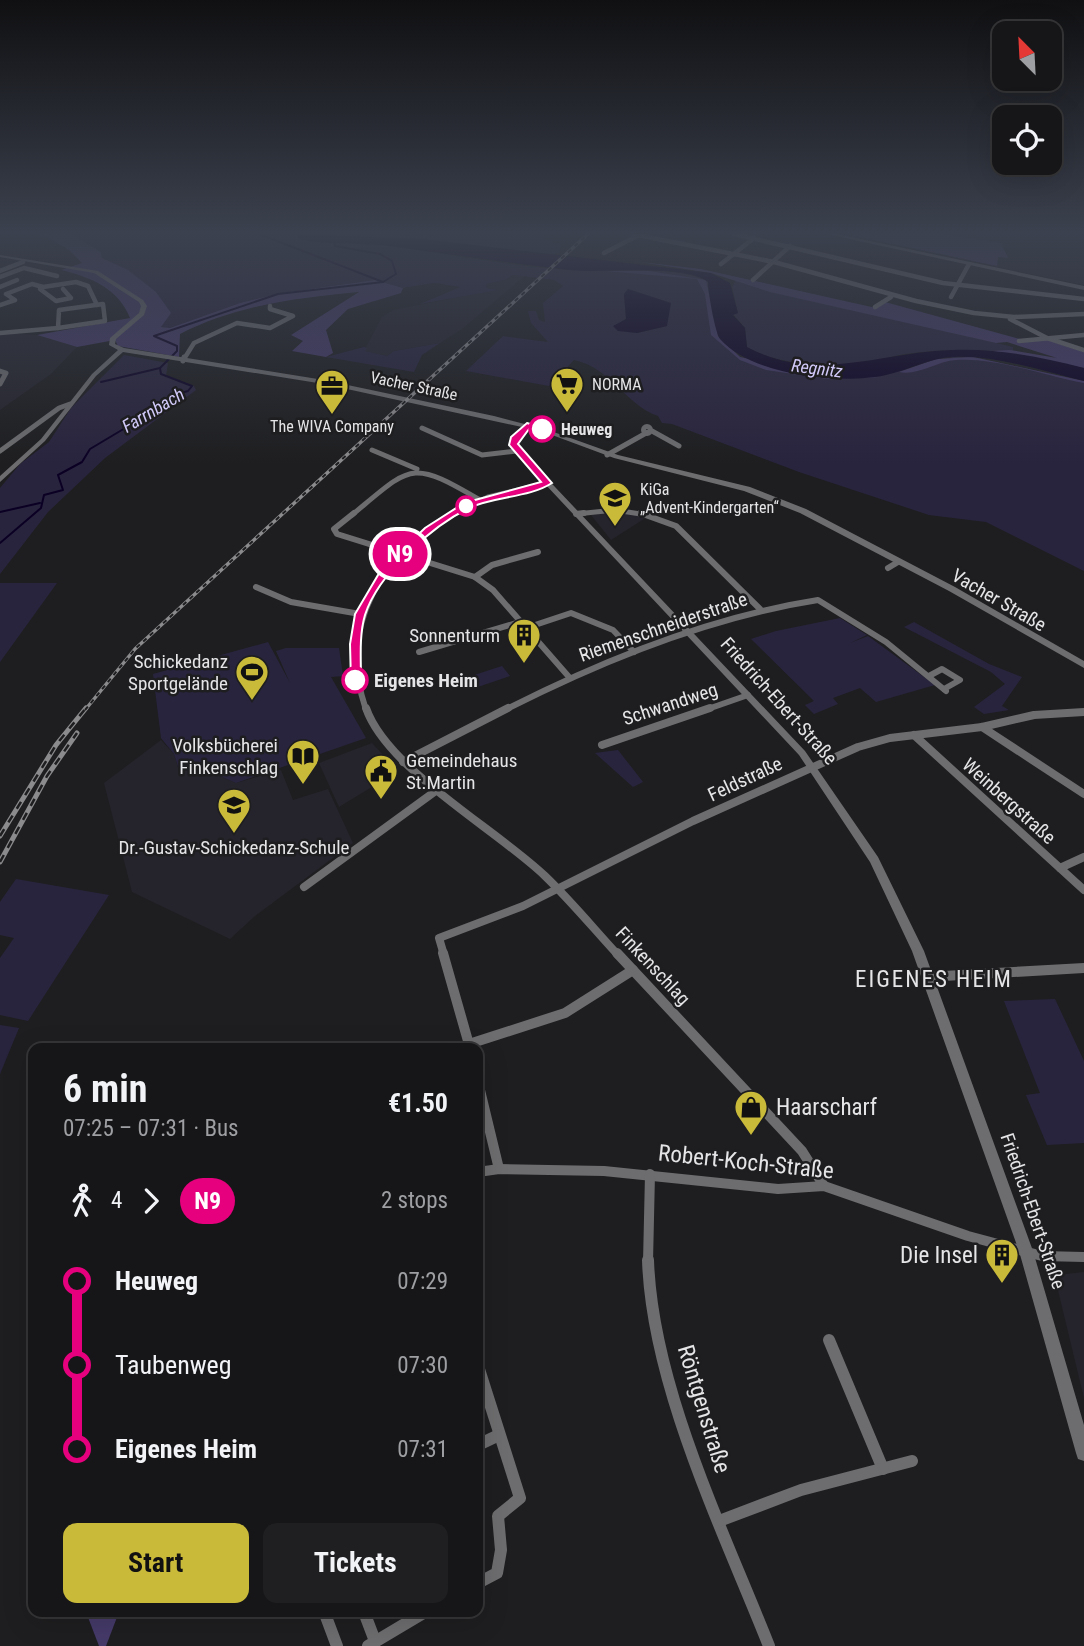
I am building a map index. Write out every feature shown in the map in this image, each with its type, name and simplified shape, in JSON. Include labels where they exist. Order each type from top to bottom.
[{"type":"street","points":[[58,328],[59,311]]},
{"type":"street","points":[[0,333],[104,321],[103,311]]},
{"type":"street","points":[[0,480],[43,440],[94,375],[122,350],[112,345],[113,338],[143,311]]},
{"type":"street","points":[[183,360],[194,343],[237,323],[270,328],[293,316],[276,311]]},
{"type":"street","points":[[970,311],[1006,317],[1084,314]]},
{"type":"street","points":[[1006,317],[1047,338],[1084,351]]},
{"type":"street","points":[[1020,341],[1084,335]]},
{"type":"street","name":"Vacher Straße","points":[[122,350],[344,385],[527,426],[607,455],[712,478],[768,496],[898,562],[1084,665]]},
{"type":"street","points":[[0,371],[6,373],[6,378],[0,384]]},
{"type":"street","points":[[0,451],[59,408],[70,404]]},
{"type":"street","points":[[422,428],[482,455],[517,451],[514,439],[527,426]]},
{"type":"street","points":[[607,455],[650,431],[679,446]]},
{"type":"street","points":[[372,450],[480,500]]},
{"type":"street","name":"Friedrich-Ebert-Straße","points":[[517,451],[812,765],[852,823],[885,880],[918,951],[1026,1251],[1084,1453]]},
{"type":"street","points":[[416,469],[400,475],[334,529],[338,534],[398,555],[475,577],[493,590],[569,677]]},
{"type":"street","name":"Finkenschlag","points":[[547,483],[480,500],[428,530],[398,555],[377,583],[360,614],[355,644],[355,680],[359,699],[378,737],[403,762],[556,888],[802,1151],[824,1186]]},
{"type":"street","points":[[576,514],[619,510],[660,517],[676,526],[757,604],[760,610]]},
{"type":"street","points":[[475,577],[492,565],[538,552]]},
{"type":"street","points":[[888,568],[898,562]]},
{"type":"street","points":[[256,587],[263,593],[360,614]]},
{"type":"street","name":"Riemenschneiderstraße","points":[[403,762],[569,677],[760,610],[818,600],[876,636],[945,690],[960,680],[943,669],[929,676]]},
{"type":"street","points":[[419,652],[571,613],[613,630],[634,652]]},
{"type":"street","name":"Schwandweg","points":[[602,746],[748,695]]},
{"type":"street","name":"Feldstraße","points":[[468,1043],[439,938],[486,922],[812,765],[858,747],[914,735],[982,727],[1042,713],[1083,713]]},
{"type":"street","points":[[982,727],[1084,794]]},
{"type":"street","name":"Weinbergstraße","points":[[914,735],[1084,890]]},
{"type":"street","points":[[304,887],[437,790]]},
{"type":"street","points":[[1060,868],[1084,857]]},
{"type":"street","points":[[926,977],[1084,968]]},
{"type":"street","points":[[478,1043],[565,1013],[632,970]]},
{"type":"street","points":[[483,1103],[499,1169]]},
{"type":"street","name":"Robert-Koch-Straße","points":[[483,1171],[499,1169],[650,1174],[778,1189],[824,1186],[923,1223],[1042,1256],[1084,1257]]},
{"type":"street","name":"Röntgenstraße","points":[[650,1174],[648,1240],[651,1295],[686,1433],[769,1646]]},
{"type":"street","points":[[829,1340],[883,1469]]},
{"type":"street","points":[[483,1382],[520,1498],[498,1516],[501,1550],[497,1573],[483,1580]]},
{"type":"street","points":[[483,1442],[499,1434]]},
{"type":"street","points":[[719,1521],[801,1490],[912,1461]]},
{"type":"street","points":[[327,1617],[337,1646]]},
{"type":"street","points":[[365,1617],[372,1644],[417,1617]]},
{"type":"shaded area","points":[[126,311],[169,311],[171,313],[161,327],[170,328],[218,311],[242,311],[180,334],[179,357],[118,346],[115,340],[77,347],[37,335],[130,318]]},
{"type":"shaded area","points":[[163,311],[218,311],[170,328],[160,327],[164,320]]},
{"type":"shaded area","points":[[329,311],[346,311],[326,330],[333,353],[326,357],[292,351],[303,341],[291,335]]},
{"type":"shaded area","points":[[392,311],[484,311],[440,343],[394,351],[387,356],[364,351],[382,317]]},
{"type":"shaded area","points":[[528,311],[536,311],[539,320],[545,322],[544,311],[625,311],[626,319],[614,326],[637,333],[667,326],[647,311],[713,311],[718,336],[740,357],[833,377],[884,375],[953,357],[973,357],[1084,381],[1084,571],[986,522],[929,515],[799,472],[672,424],[662,423],[658,416],[637,404],[598,370],[587,364],[574,360],[549,386],[466,371],[503,336],[548,342],[531,323]]},
{"type":"shaded area","points":[[707,311],[713,311],[718,336],[740,357],[833,377],[881,377],[828,379],[766,370],[740,360],[711,335]]},
{"type":"shaded area","points":[[737,311],[863,311],[1013,347],[1013,353],[932,351],[833,365],[789,362],[747,348],[745,328],[733,314]]},
{"type":"shaded area","points":[[853,311],[917,311],[1020,339],[1044,339],[1084,352],[1084,368],[992,351],[1010,350],[1057,358],[1007,342],[996,343]]},
{"type":"shaded area","points":[[0,333],[37,335],[77,347],[51,374],[0,410]]},
{"type":"shaded area","points":[[440,343],[422,355],[414,372],[326,357],[364,347],[367,348],[365,351],[387,356],[394,351]]},
{"type":"shaded area","points":[[124,355],[168,363],[166,376],[194,386],[196,390],[105,458],[48,512],[0,574],[0,488],[20,464],[49,442],[71,408]]},
{"type":"shaded area","points":[[973,357],[1084,381],[1084,383],[1004,364],[971,360],[949,361],[913,372],[899,372],[936,359]]},
{"type":"shaded area","name":"KiGa „Advent-Kindergarten“","points":[[616,511],[647,517],[611,540],[591,515]]},
{"type":"shaded area","points":[[0,583],[57,583],[0,662]]},
{"type":"shaded area","points":[[840,618],[867,635],[850,643],[868,636],[935,685],[876,702],[860,688],[833,698],[838,704],[814,714],[805,705],[814,701],[751,639]]},
{"type":"shaded area","points":[[914,622],[989,664],[1022,677],[1002,706],[1009,710],[984,714],[974,707],[1005,684],[991,672],[904,627]]},
{"type":"shaded area","name":"Schickedanz Sportgelände","points":[[268,642],[290,683],[276,651],[286,648],[339,648],[343,676],[331,677],[366,738],[236,783],[197,766],[179,770],[174,754],[161,738],[153,674]]},
{"type":"shaded area","points":[[502,666],[510,676],[472,689],[465,678]]},
{"type":"shaded area","name":"Dr.-Gustav-Schickedanz-Schule","points":[[161,740],[174,754],[179,771],[197,766],[236,783],[281,770],[293,800],[328,789],[353,843],[255,916],[230,939],[132,892],[104,783]]},
{"type":"shaded area","points":[[372,743],[398,771],[339,807],[319,763]]},
{"type":"shaded area","points":[[618,750],[643,782],[633,787],[595,753]]},
{"type":"shaded area","points":[[16,879],[109,895],[28,1021],[0,1015],[0,958],[14,938],[0,935],[0,902]]},
{"type":"shaded area","points":[[1055,999],[1084,1061],[1084,1143],[1047,1145],[1026,1095],[1040,1093],[1004,1001]]},
{"type":"shaded area","points":[[0,1025],[19,1028],[0,1074]]},
{"type":"shaded area","points":[[1084,1272],[1084,1398],[1056,1282],[1066,1274]]},
{"type":"shaded area","points":[[88,1617],[117,1617],[106,1646],[99,1646]]},
{"type":"water","points":[[625,311],[670,311],[667,326],[637,333],[618,331],[613,326],[626,319]]},
{"type":"water","name":"Regnitz","points":[[737,311],[733,315],[745,328],[747,347],[773,358],[798,363],[823,365],[926,352],[985,350],[1084,368],[1084,381],[1019,364],[969,357],[936,360],[895,373],[867,378],[798,375],[753,362],[735,352],[720,339],[712,312]]},
{"type":"waterway","name":"Farrnbach","points":[[160,368],[177,351],[177,346],[154,336],[228,311]]},
{"type":"waterway","name":"Farrnbach","points":[[0,543],[41,508],[44,495],[63,490],[58,475],[82,462],[90,449],[147,415],[152,408],[171,402],[174,395],[188,391],[192,386],[161,374],[160,368]]},
{"type":"waterway","points":[[101,382],[160,368]]},
{"type":"waterway","points":[[0,512],[40,503]]},
{"type":"railway","points":[[85,710],[135,649],[504,311]]},
{"type":"railway","points":[[0,836],[56,745],[86,708]]},
{"type":"railway","points":[[0,862],[47,776],[77,733]]},
{"type":"bus line","name":"N9","points":[[355,680],[355,644],[360,614],[385,572],[398,555],[428,530],[467,505],[547,483],[513,445],[514,439],[527,426],[542,429]]},
{"type":"place","name":"NORMA","points":[[567,414]]},
{"type":"place","name":"The WIVA Company","points":[[332,416]]},
{"type":"place","name":"Heuweg","points":[[542,429]]},
{"type":"place","name":"KiGa „Advent-Kindergarten“","points":[[615,528]]},
{"type":"place","name":"Sonnenturm","points":[[524,665]]},
{"type":"place","name":"Eigenes Heim","points":[[355,680]]},
{"type":"place","name":"Schickedanz Sportgelände","points":[[252,702]]},
{"type":"place","name":"Volksbücherei Finkenschlag","points":[[303,786]]},
{"type":"place","name":"Gemeindehaus St.Martin","points":[[381,801]]},
{"type":"place","name":"Dr.-Gustav-Schickedanz-Schule","points":[[234,835]]},
{"type":"place","name":"Haarscharf","points":[[751,1137]]},
{"type":"place","name":"Die Insel","points":[[1002,1285]]},
{"type":"district","name":"EIGENES HEIM","points":[[934,979]]}]
